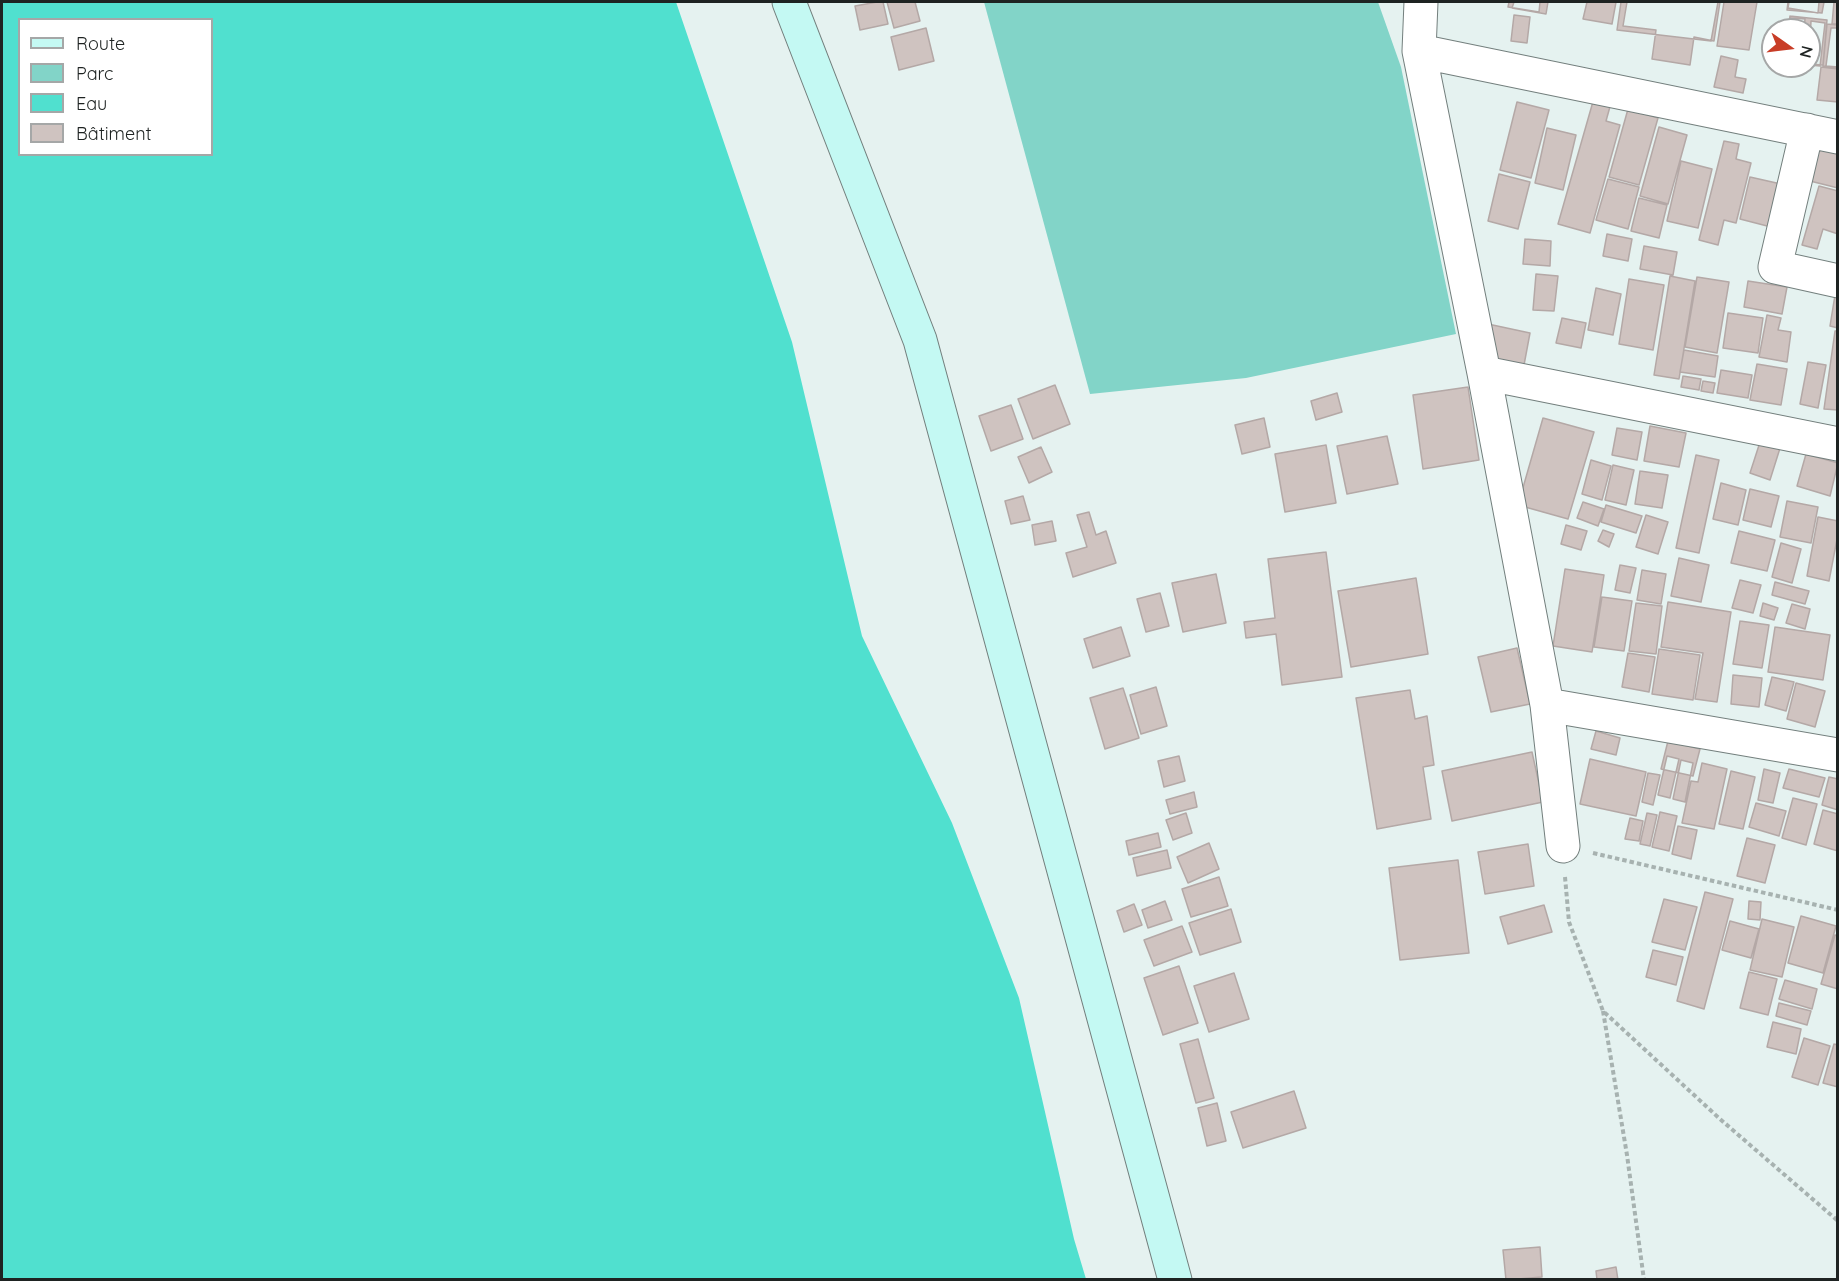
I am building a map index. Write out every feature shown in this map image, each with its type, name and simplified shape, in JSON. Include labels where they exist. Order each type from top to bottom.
[{"type":"main road","points":[[789,2],[920,340],[1175,1280]]},
{"type":"street","points":[[1421,2],[1419,51],[1484,373],[1547,705],[1563,846]]},
{"type":"street","points":[[1419,51],[1822,133],[1775,267],[1838,281]]},
{"type":"street","points":[[1484,373],[1838,444]]},
{"type":"street","points":[[1547,705],[1838,755]]},
{"type":"path","points":[[1644,1280],[1628,1155],[1603,1011],[1569,922],[1563,846],[1838,910]]},
{"type":"path","points":[[1603,1011],[1720,1119],[1838,1221]]},
{"type":"green space","points":[[984,2],[1378,2],[1401,67],[1456,334],[1246,378],[1090,394]]},
{"type":"water","points":[[2,2],[676,2],[792,342],[862,636],[952,823],[1019,998],[1074,1239],[1086,1279],[2,1279]]},
{"type":"building","points":[[883,2],[888,24],[860,30],[855,6]]},
{"type":"building","points":[[887,2],[915,2],[920,21],[894,28]]},
{"type":"building","points":[[1509,2],[1540,2],[1539,12],[1508,7]]},
{"type":"building","points":[[1514,2],[1548,2],[1546,14],[1512,8]]},
{"type":"building","points":[[1587,2],[1616,2],[1612,24],[1583,19]]},
{"type":"building","points":[[1621,2],[1718,2],[1711,41],[1617,30]]},
{"type":"building","points":[[1627,2],[1720,2],[1714,41],[1694,37],[1690,65],[1652,59],[1656,30],[1623,26]]},
{"type":"building","points":[[1724,2],[1757,2],[1749,50],[1717,46]]},
{"type":"building","points":[[1788,2],[1824,2],[1822,13],[1787,10]]},
{"type":"building","points":[[1789,2],[1819,2],[1818,13],[1788,8]]},
{"type":"building","points":[[1834,2],[1838,2],[1838,24],[1832,24]]},
{"type":"building","points":[[1514,15],[1530,17],[1527,43],[1511,41]]},
{"type":"building","points":[[1821,19],[1827,20],[1823,65],[1821,65]]},
{"type":"building","points":[[1821,22],[1825,23],[1821,57]]},
{"type":"building","points":[[1827,24],[1838,25],[1838,68],[1823,66]]},
{"type":"building","points":[[926,28],[934,61],[899,70],[891,37]]},
{"type":"building","points":[[1831,28],[1838,28],[1838,67],[1826,66]]},
{"type":"building","points":[[1721,56],[1738,60],[1735,77],[1746,79],[1743,93],[1714,87]]},
{"type":"building","points":[[1821,67],[1838,69],[1838,102],[1817,100]]},
{"type":"building","points":[[1594,98],[1611,103],[1606,121],[1620,125],[1590,233],[1558,224]]},
{"type":"building","points":[[1517,102],[1549,110],[1531,178],[1500,170]]},
{"type":"building","points":[[1628,109],[1658,118],[1639,185],[1609,177]]},
{"type":"building","points":[[1659,127],[1687,135],[1668,204],[1640,196]]},
{"type":"building","points":[[1547,128],[1576,135],[1563,190],[1535,183]]},
{"type":"building","points":[[1724,141],[1739,144],[1736,159],[1751,163],[1736,223],[1724,220],[1718,245],[1699,240]]},
{"type":"building","points":[[1818,146],[1838,151],[1838,188],[1810,181]]},
{"type":"building","points":[[1681,161],[1712,169],[1698,228],[1667,221]]},
{"type":"building","points":[[1499,174],[1530,182],[1518,229],[1488,221]]},
{"type":"building","points":[[1750,177],[1781,184],[1771,227],[1740,219]]},
{"type":"building","points":[[1608,179],[1639,187],[1628,229],[1596,220]]},
{"type":"building","points":[[1819,186],[1838,191],[1838,234],[1823,229],[1817,249],[1802,245]]},
{"type":"building","points":[[1639,198],[1667,205],[1659,238],[1631,231]]},
{"type":"building","points":[[1607,234],[1632,239],[1628,261],[1603,256]]},
{"type":"building","points":[[1525,239],[1551,241],[1550,266],[1523,264]]},
{"type":"building","points":[[1644,246],[1677,252],[1673,275],[1640,269]]},
{"type":"building","points":[[1536,274],[1558,276],[1554,311],[1533,310]]},
{"type":"building","points":[[1670,276],[1695,281],[1679,379],[1654,375]]},
{"type":"building","points":[[1697,277],[1729,282],[1717,353],[1685,347]]},
{"type":"building","points":[[1629,279],[1664,285],[1653,350],[1619,344]]},
{"type":"building","points":[[1748,281],[1787,287],[1782,314],[1744,307]]},
{"type":"building","points":[[1596,288],[1621,294],[1613,335],[1588,330]]},
{"type":"building","points":[[1835,295],[1838,295],[1838,328],[1830,326]]},
{"type":"building","points":[[1728,313],[1763,318],[1758,353],[1723,348]]},
{"type":"building","points":[[1767,315],[1781,318],[1778,330],[1791,332],[1787,362],[1759,357]]},
{"type":"building","points":[[1562,318],[1586,323],[1581,348],[1556,343]]},
{"type":"building","points":[[1488,324],[1530,333],[1524,365],[1482,356]]},
{"type":"building","points":[[1835,331],[1838,331],[1838,410],[1824,409]]},
{"type":"building","points":[[1684,350],[1718,356],[1715,377],[1680,372]]},
{"type":"building","points":[[1808,362],[1826,365],[1818,408],[1800,404]]},
{"type":"building","points":[[1757,364],[1787,369],[1781,405],[1750,400]]},
{"type":"building","points":[[1721,370],[1752,375],[1748,398],[1717,393]]},
{"type":"building","points":[[1683,376],[1701,379],[1699,390],[1681,387]]},
{"type":"building","points":[[1703,381],[1715,383],[1713,393],[1701,391]]},
{"type":"building","points":[[1055,385],[1070,424],[1033,439],[1018,399]]},
{"type":"building","points":[[1468,387],[1479,460],[1423,469],[1413,395]]},
{"type":"building","points":[[1337,393],[1342,412],[1316,420],[1311,401]]},
{"type":"building","points":[[1011,405],[1023,439],[991,451],[979,416]]},
{"type":"building","points":[[1264,418],[1270,447],[1242,454],[1235,425]]},
{"type":"building","points":[[1543,418],[1594,432],[1568,519],[1518,505]]},
{"type":"building","points":[[1650,426],[1686,433],[1679,467],[1644,461]]},
{"type":"building","points":[[1617,428],[1642,432],[1637,460],[1612,455]]},
{"type":"building","points":[[1387,436],[1398,484],[1347,494],[1337,446]]},
{"type":"building","points":[[1761,439],[1781,445],[1770,480],[1750,473]]},
{"type":"building","points":[[1326,445],[1336,503],[1285,512],[1275,454]]},
{"type":"building","points":[[1041,447],[1052,472],[1029,483],[1018,457]]},
{"type":"building","points":[[1806,454],[1838,463],[1830,496],[1797,486]]},
{"type":"building","points":[[1696,455],[1719,460],[1699,553],[1676,548]]},
{"type":"building","points":[[1591,460],[1611,466],[1602,500],[1582,494]]},
{"type":"building","points":[[1613,465],[1634,470],[1626,505],[1605,500]]},
{"type":"building","points":[[1640,471],[1668,475],[1662,508],[1635,504]]},
{"type":"building","points":[[1721,483],[1746,490],[1738,525],[1713,519]]},
{"type":"building","points":[[1750,489],[1779,496],[1771,527],[1743,520]]},
{"type":"building","points":[[1023,496],[1030,520],[1011,524],[1005,501]]},
{"type":"building","points":[[1787,501],[1818,507],[1811,543],[1780,537]]},
{"type":"building","points":[[1583,502],[1604,509],[1598,526],[1577,518]]},
{"type":"building","points":[[1606,505],[1642,516],[1636,533],[1601,522]]},
{"type":"building","points":[[1089,512],[1096,535],[1106,531],[1116,563],[1073,577],[1066,553],[1087,547],[1077,515]]},
{"type":"building","points":[[1646,515],[1668,522],[1658,554],[1636,547]]},
{"type":"building","points":[[1818,517],[1838,521],[1838,534],[1829,581],[1807,576]]},
{"type":"building","points":[[1052,521],[1056,541],[1035,545],[1032,525]]},
{"type":"building","points":[[1566,525],[1587,531],[1581,550],[1561,544]]},
{"type":"building","points":[[1603,530],[1614,534],[1609,547],[1598,541]]},
{"type":"building","points":[[1739,531],[1775,540],[1767,571],[1731,563]]},
{"type":"building","points":[[1781,543],[1801,549],[1792,583],[1772,577]]},
{"type":"building","points":[[1326,552],[1342,677],[1282,685],[1276,634],[1246,638],[1244,622],[1275,618],[1268,559]]},
{"type":"building","points":[[1679,558],[1709,565],[1701,602],[1671,596]]},
{"type":"building","points":[[1620,565],[1636,568],[1630,593],[1615,590]]},
{"type":"building","points":[[1565,569],[1604,575],[1592,652],[1553,646]]},
{"type":"building","points":[[1642,570],[1666,574],[1661,604],[1637,600]]},
{"type":"building","points":[[1216,574],[1226,623],[1183,632],[1172,583]]},
{"type":"building","points":[[1416,578],[1428,654],[1351,667],[1338,591]]},
{"type":"building","points":[[1740,580],[1761,585],[1753,613],[1732,608]]},
{"type":"building","points":[[1775,582],[1809,591],[1805,604],[1772,595]]},
{"type":"building","points":[[1160,593],[1169,626],[1146,632],[1137,599]]},
{"type":"building","points":[[1602,597],[1632,601],[1624,651],[1594,647]]},
{"type":"building","points":[[1668,602],[1731,612],[1717,702],[1695,699],[1703,653],[1661,647]]},
{"type":"building","points":[[1636,603],[1662,606],[1656,654],[1629,651]]},
{"type":"building","points":[[1763,603],[1778,608],[1774,620],[1760,616]]},
{"type":"building","points":[[1792,604],[1810,609],[1805,629],[1786,623]]},
{"type":"building","points":[[1740,621],[1769,625],[1762,668],[1733,664]]},
{"type":"building","points":[[1121,627],[1130,656],[1093,668],[1084,639]]},
{"type":"building","points":[[1775,627],[1830,635],[1823,680],[1768,672]]},
{"type":"building","points":[[1517,648],[1530,704],[1491,712],[1478,657]]},
{"type":"building","points":[[1659,649],[1700,655],[1693,700],[1652,694]]},
{"type":"building","points":[[1628,653],[1655,657],[1649,692],[1622,687]]},
{"type":"building","points":[[1733,675],[1762,678],[1759,707],[1731,704]]},
{"type":"building","points":[[1772,677],[1794,682],[1786,711],[1765,705]]},
{"type":"building","points":[[1796,683],[1825,691],[1815,727],[1787,719]]},
{"type":"building","points":[[1156,687],[1167,726],[1141,734],[1130,695]]},
{"type":"building","points":[[1123,688],[1139,738],[1105,749],[1090,698]]},
{"type":"building","points":[[1410,690],[1415,719],[1427,716],[1434,765],[1423,767],[1431,819],[1377,829],[1356,698]]},
{"type":"building","points":[[1596,731],[1620,738],[1616,755],[1591,749]]},
{"type":"building","points":[[1668,741],[1700,749],[1693,776],[1661,769]]},
{"type":"building","points":[[1532,752],[1543,802],[1452,821],[1442,771]]},
{"type":"building","points":[[1179,756],[1185,781],[1164,787],[1158,761]]},
{"type":"building","points":[[1667,756],[1679,759],[1670,798],[1658,795]]},
{"type":"building","points":[[1590,759],[1646,772],[1636,816],[1580,804]]},
{"type":"building","points":[[1681,760],[1693,763],[1685,802],[1673,799]]},
{"type":"building","points":[[1702,763],[1727,769],[1714,829],[1682,823],[1691,781],[1698,782]]},
{"type":"building","points":[[1764,769],[1780,773],[1773,803],[1758,800]]},
{"type":"building","points":[[1789,769],[1825,778],[1819,797],[1783,788]]},
{"type":"building","points":[[1731,771],[1755,777],[1743,829],[1719,824]]},
{"type":"building","points":[[1648,773],[1660,775],[1653,805],[1642,802]]},
{"type":"building","points":[[1829,777],[1838,779],[1838,810],[1822,805]]},
{"type":"building","points":[[1194,792],[1197,807],[1170,814],[1166,800]]},
{"type":"building","points":[[1793,798],[1817,804],[1806,845],[1782,838]]},
{"type":"building","points":[[1756,803],[1786,811],[1779,836],[1749,827]]},
{"type":"building","points":[[1823,810],[1838,814],[1838,851],[1814,844]]},
{"type":"building","points":[[1660,812],[1677,816],[1669,851],[1652,847]]},
{"type":"building","points":[[1186,813],[1192,833],[1173,840],[1166,820]]},
{"type":"building","points":[[1647,813],[1657,815],[1650,846],[1640,844]]},
{"type":"building","points":[[1630,818],[1643,821],[1639,841],[1625,839]]},
{"type":"building","points":[[1678,826],[1697,830],[1691,859],[1672,854]]},
{"type":"building","points":[[1158,833],[1161,847],[1129,855],[1126,841]]},
{"type":"building","points":[[1747,838],[1775,845],[1765,883],[1737,876]]},
{"type":"building","points":[[1209,843],[1219,869],[1188,883],[1177,857]]},
{"type":"building","points":[[1528,844],[1534,886],[1485,894],[1478,852]]},
{"type":"building","points":[[1167,850],[1171,868],[1137,876],[1133,858]]},
{"type":"building","points":[[1458,860],[1469,953],[1400,960],[1389,868]]},
{"type":"building","points":[[1219,877],[1228,906],[1191,917],[1182,889]]},
{"type":"building","points":[[1705,892],[1733,899],[1704,1009],[1677,1001]]},
{"type":"building","points":[[1664,899],[1697,907],[1685,950],[1652,942]]},
{"type":"building","points":[[1165,901],[1172,920],[1148,928],[1142,910]]},
{"type":"building","points":[[1749,901],[1761,902],[1760,920],[1748,919]]},
{"type":"building","points":[[1134,904],[1142,925],[1124,932],[1117,911]]},
{"type":"building","points":[[1544,905],[1552,932],[1508,944],[1500,917]]},
{"type":"building","points":[[1231,909],[1241,942],[1200,955],[1189,923]]},
{"type":"building","points":[[1801,916],[1836,926],[1823,973],[1788,963]]},
{"type":"building","points":[[1762,919],[1794,927],[1782,977],[1750,970]]},
{"type":"building","points":[[1730,921],[1759,929],[1751,958],[1722,950]]},
{"type":"building","points":[[1182,926],[1192,952],[1154,966],[1144,940]]},
{"type":"building","points":[[1835,935],[1838,936],[1838,989],[1821,984]]},
{"type":"building","points":[[1653,950],[1683,957],[1676,985],[1646,977]]},
{"type":"building","points":[[1179,966],[1198,1023],[1163,1035],[1144,978]]},
{"type":"building","points":[[1749,972],[1777,979],[1768,1015],[1740,1008]]},
{"type":"building","points":[[1234,973],[1249,1019],[1209,1032],[1194,986]]},
{"type":"building","points":[[1785,980],[1817,989],[1812,1009],[1779,999]]},
{"type":"building","points":[[1779,1003],[1811,1011],[1807,1025],[1776,1016]]},
{"type":"building","points":[[1773,1022],[1801,1029],[1796,1054],[1767,1047]]},
{"type":"building","points":[[1804,1038],[1830,1046],[1818,1085],[1792,1077]]},
{"type":"building","points":[[1198,1039],[1214,1098],[1196,1103],[1180,1044]]},
{"type":"building","points":[[1834,1044],[1838,1045],[1838,1087],[1823,1083]]},
{"type":"building","points":[[1294,1091],[1306,1128],[1243,1148],[1231,1112]]},
{"type":"building","points":[[1217,1103],[1226,1141],[1207,1146],[1198,1108]]},
{"type":"building","points":[[1540,1247],[1542,1277],[1506,1280],[1503,1250]]},
{"type":"building","points":[[1616,1267],[1618,1280],[1597,1280],[1596,1271]]}]
